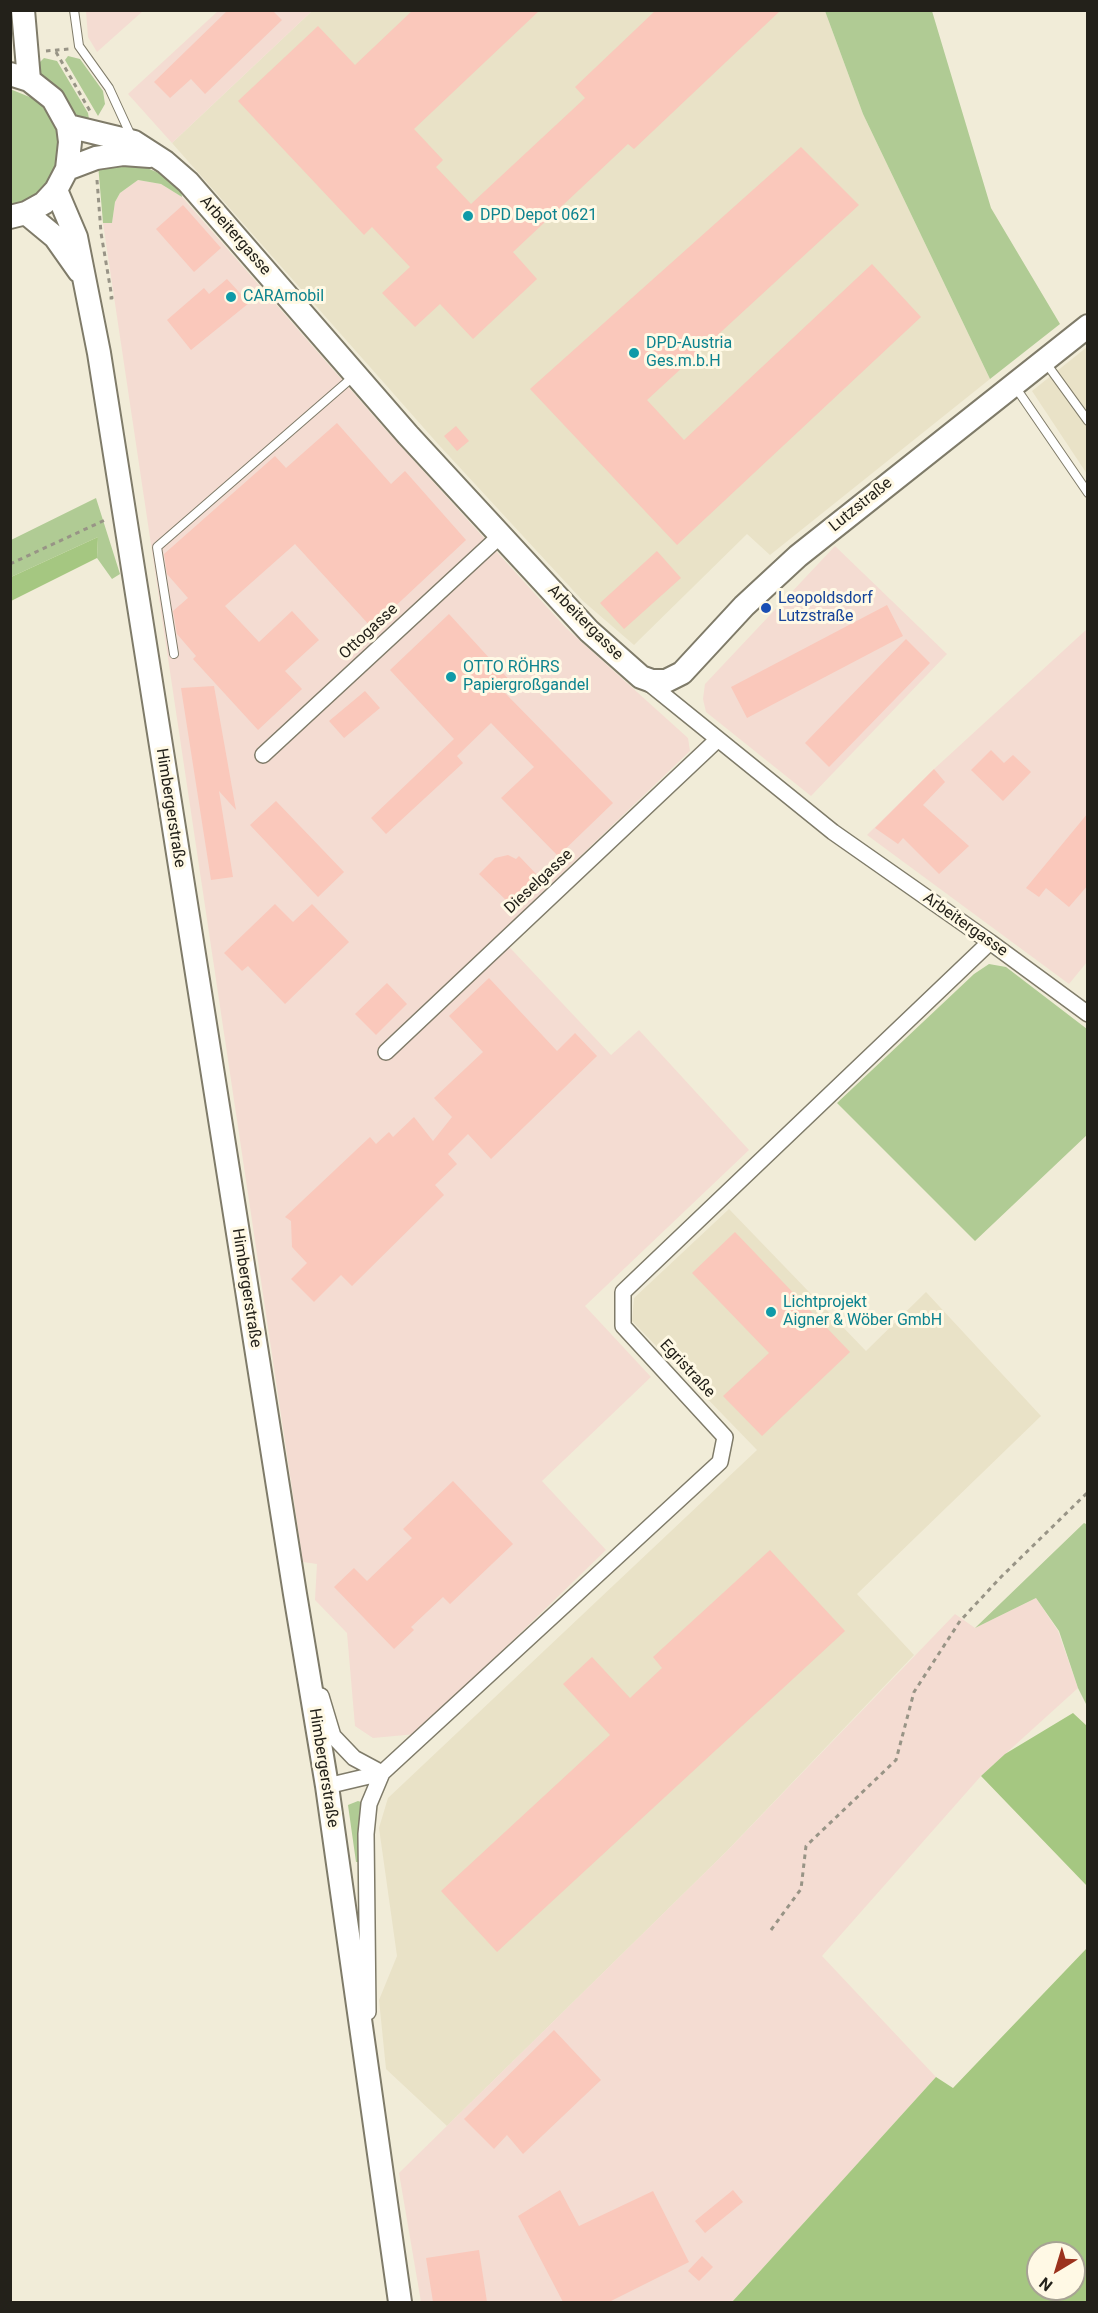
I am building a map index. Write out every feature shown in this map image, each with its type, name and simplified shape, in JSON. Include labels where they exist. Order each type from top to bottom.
[{"type":"street","points":[[18,215],[44,203],[56,190],[67,170],[70,142],[68,126],[53,99],[20,77],[23,10]]},
{"type":"street","name":"Arbeitergasse","points":[[68,126],[134,142],[188,182],[355,375],[501,535],[589,631],[641,677],[832,832],[990,942],[1088,1014]]},
{"type":"street","points":[[67,170],[96,158],[123,154],[154,156]]},
{"type":"street","name":"Himbergerstraße","points":[[56,190],[76,237],[82,275],[91,302],[327,1786],[400,2302]]},
{"type":"street","name":"Himbergerstraße","points":[[18,215],[55,237],[82,275]]},
{"type":"street","name":"Lutzstraße","points":[[641,677],[652,681],[666,681],[682,673],[744,606],[798,556],[1086,329]]},
{"type":"street","name":"Ottogasse","points":[[263,755],[501,535]]},
{"type":"street","name":"Dieselgasse","points":[[386,1052],[717,740]]},
{"type":"street","name":"Egristraße","points":[[327,1786],[382,1773],[613,1558],[720,1462],[725,1437],[623,1326],[623,1292],[990,942]]},
{"type":"street","points":[[295,1594],[333,1736],[354,1758],[382,1773],[369,1804],[366,1834],[370,2096]]},
{"type":"lane","points":[[74,10],[79,46],[109,88],[134,142]]},
{"type":"lane","points":[[1044,360],[1088,421]]},
{"type":"lane","points":[[174,654],[157,547],[355,375]]},
{"type":"lane","points":[[1014,384],[1088,493]]},
{"type":"path","points":[[56,52],[91,114]]},
{"type":"path","points":[[96,172],[101,233],[112,298],[103,299]]},
{"type":"path","points":[[10,564],[108,518]]},
{"type":"path","points":[[771,1930],[801,1889],[806,1846],[896,1760],[915,1692],[960,1621],[1088,1492]]},
{"type":"shaded area","points":[[86,10],[143,11],[97,52],[88,37]]},
{"type":"shaded area","points":[[218,11],[312,11],[172,143],[128,94]]},
{"type":"shaded area","points":[[312,11],[825,11],[863,114],[990,379],[770,555],[747,534],[634,645],[583,601],[438,444],[172,143]]},
{"type":"shaded area","points":[[138,180],[161,184],[182,197],[385,429],[566,628],[688,738],[690,751],[498,935],[611,1055],[639,1030],[749,1150],[585,1306],[651,1377],[542,1481],[606,1550],[416,1734],[373,1738],[355,1726],[347,1633],[315,1600],[317,1564],[303,1562],[103,223],[112,223],[115,202],[120,193]]},
{"type":"shaded area","points":[[1087,347],[1087,474],[1032,391]]},
{"type":"shaded area","points":[[835,546],[947,654],[811,796],[706,712],[703,699],[705,684]]},
{"type":"shaded area","points":[[1087,629],[1087,962],[1069,984],[867,835],[934,769]]},
{"type":"shaded area","points":[[729,1209],[866,1351],[926,1292],[1041,1416],[857,1594],[914,1655],[727,1851],[447,2126],[386,2069],[379,2000],[397,1956],[379,1828],[388,1798],[757,1450],[632,1321],[634,1298]]},
{"type":"shaded area","points":[[1036,1598],[1058,1631],[1078,1688],[981,1776],[822,1956],[936,2077],[732,2302],[421,2302],[399,2173],[727,1851],[955,1614],[975,1628]]},
{"type":"green space","points":[[825,11],[932,11],[991,208],[1060,324],[990,379],[863,114]]},
{"type":"green space","points":[[68,56],[80,59],[103,91],[105,104],[98,116],[65,60]]},
{"type":"green space","points":[[44,58],[57,61],[88,113],[89,119],[75,116],[39,75],[36,66]]},
{"type":"green space","points":[[10,89],[37,100],[50,116],[58,134],[60,155],[55,175],[44,192],[10,210]]},
{"type":"green space","points":[[114,162],[147,168],[166,176],[181,190],[182,197],[161,184],[138,180],[120,193],[115,202],[112,223],[103,223],[98,164]]},
{"type":"green space","points":[[96,498],[120,574],[112,579],[97,558],[98,537],[11,577],[11,540]]},
{"type":"green space","points":[[98,537],[97,558],[11,601],[11,577]]},
{"type":"green space","points":[[989,964],[1006,967],[1087,1029],[1088,1134],[975,1241],[837,1103],[974,974]]},
{"type":"green space","points":[[1084,1523],[1088,1525],[1087,1706],[1078,1688],[1059,1631],[1036,1598],[975,1628]]},
{"type":"green space","points":[[1073,1713],[1087,1726],[1087,1886],[981,1776],[1005,1754]]},
{"type":"green space","points":[[358,1801],[364,1803],[359,1862],[356,1862],[348,1805]]},
{"type":"green space","points":[[1087,1948],[1087,2302],[732,2302],[936,2077],[953,2088]]},
{"type":"building","points":[[228,10],[272,10],[282,20],[205,94],[191,79],[170,98],[154,82]]},
{"type":"building","points":[[413,10],[540,10],[414,129],[443,160],[436,167],[471,204],[585,98],[575,87],[656,10],[781,10],[634,149],[628,144],[513,252],[537,279],[473,339],[440,304],[415,327],[382,293],[410,267],[372,227],[364,235],[238,101],[318,26],[355,65]]},
{"type":"building","name":"DPD-Austria Ges.m.b.H","points":[[801,147],[859,205],[647,400],[684,440],[872,264],[921,317],[677,545],[530,389]]},
{"type":"building","points":[[183,205],[221,248],[194,272],[156,229]]},
{"type":"building","points":[[227,279],[249,303],[191,350],[167,320],[204,288],[209,294]]},
{"type":"building","points":[[337,423],[391,484],[405,471],[466,540],[372,628],[295,544],[225,606],[259,642],[292,611],[319,640],[285,671],[302,689],[258,730],[193,659],[196,656],[177,634],[173,611],[188,598],[167,574],[164,554],[275,456],[286,468]]},
{"type":"building","points":[[456,426],[469,441],[457,451],[444,436]]},
{"type":"building","points":[[657,551],[681,578],[624,629],[600,603]]},
{"type":"building","points":[[887,605],[903,636],[747,718],[731,687]]},
{"type":"building","points":[[449,614],[513,684],[504,692],[613,803],[558,856],[501,798],[534,767],[491,723],[457,756],[463,763],[386,834],[371,818],[454,739],[390,670]]},
{"type":"building","points":[[906,639],[930,663],[829,767],[805,743]]},
{"type":"building","points":[[214,686],[236,810],[219,791],[233,877],[211,880],[181,688]]},
{"type":"building","points":[[365,691],[380,708],[344,738],[329,721]]},
{"type":"building","points":[[991,750],[1004,763],[1013,755],[1031,772],[1003,801],[971,770]]},
{"type":"building","points":[[934,769],[945,782],[923,805],[969,846],[939,874],[903,838],[898,844],[875,828]]},
{"type":"building","points":[[276,801],[344,872],[318,897],[250,825]]},
{"type":"building","points":[[1088,813],[1088,885],[1069,907],[1046,888],[1039,897],[1026,888]]},
{"type":"building","points":[[508,855],[516,859],[519,856],[538,876],[510,904],[479,874],[495,858]]},
{"type":"building","points":[[275,904],[293,922],[312,904],[349,942],[285,1004],[248,966],[242,971],[224,953]]},
{"type":"building","points":[[489,978],[557,1051],[575,1033],[597,1056],[491,1159],[468,1134],[448,1154],[457,1164],[435,1185],[444,1195],[352,1286],[341,1275],[314,1302],[291,1279],[307,1263],[292,1247],[291,1221],[285,1217],[370,1137],[376,1144],[389,1132],[393,1137],[414,1117],[433,1141],[452,1117],[434,1098],[483,1052],[449,1016]]},
{"type":"building","points":[[387,983],[407,1004],[376,1035],[355,1014]]},
{"type":"building","name":"Lichtprojekt Aigner & Wöber GmbH","points":[[735,1232],[850,1352],[762,1436],[723,1396],[769,1353],[692,1273]]},
{"type":"building","points":[[453,1481],[513,1544],[450,1604],[443,1597],[411,1627],[414,1630],[394,1649],[334,1587],[354,1568],[367,1581],[412,1538],[403,1529]]},
{"type":"building","points":[[770,1550],[845,1631],[497,1952],[441,1891],[610,1735],[563,1684],[592,1657],[630,1698],[662,1668],[653,1657]]},
{"type":"building","points":[[554,2030],[601,2080],[523,2154],[507,2135],[494,2149],[464,2119]]},
{"type":"building","points":[[560,2190],[579,2226],[653,2191],[689,2262],[609,2302],[563,2302],[518,2216]]},
{"type":"building","points":[[733,2190],[743,2202],[705,2233],[695,2221]]},
{"type":"building","points":[[479,2250],[487,2302],[433,2302],[426,2258]]},
{"type":"building","points":[[702,2256],[713,2267],[699,2281],[688,2271]]},
{"type":"place","name":"DPD Depot 0621","points":[[468,216]]},
{"type":"place","name":"CARAmobil","points":[[231,297]]},
{"type":"place","name":"DPD-Austria Ges.m.b.H","points":[[634,353]]},
{"type":"place","name":"Leopoldsdorf Lutzstraße","points":[[766,608]]},
{"type":"place","name":"OTTO RÖHRS Papiergroßgandel","points":[[451,677]]},
{"type":"place","name":"Lichtprojekt Aigner & Wöber GmbH","points":[[771,1312]]}]
